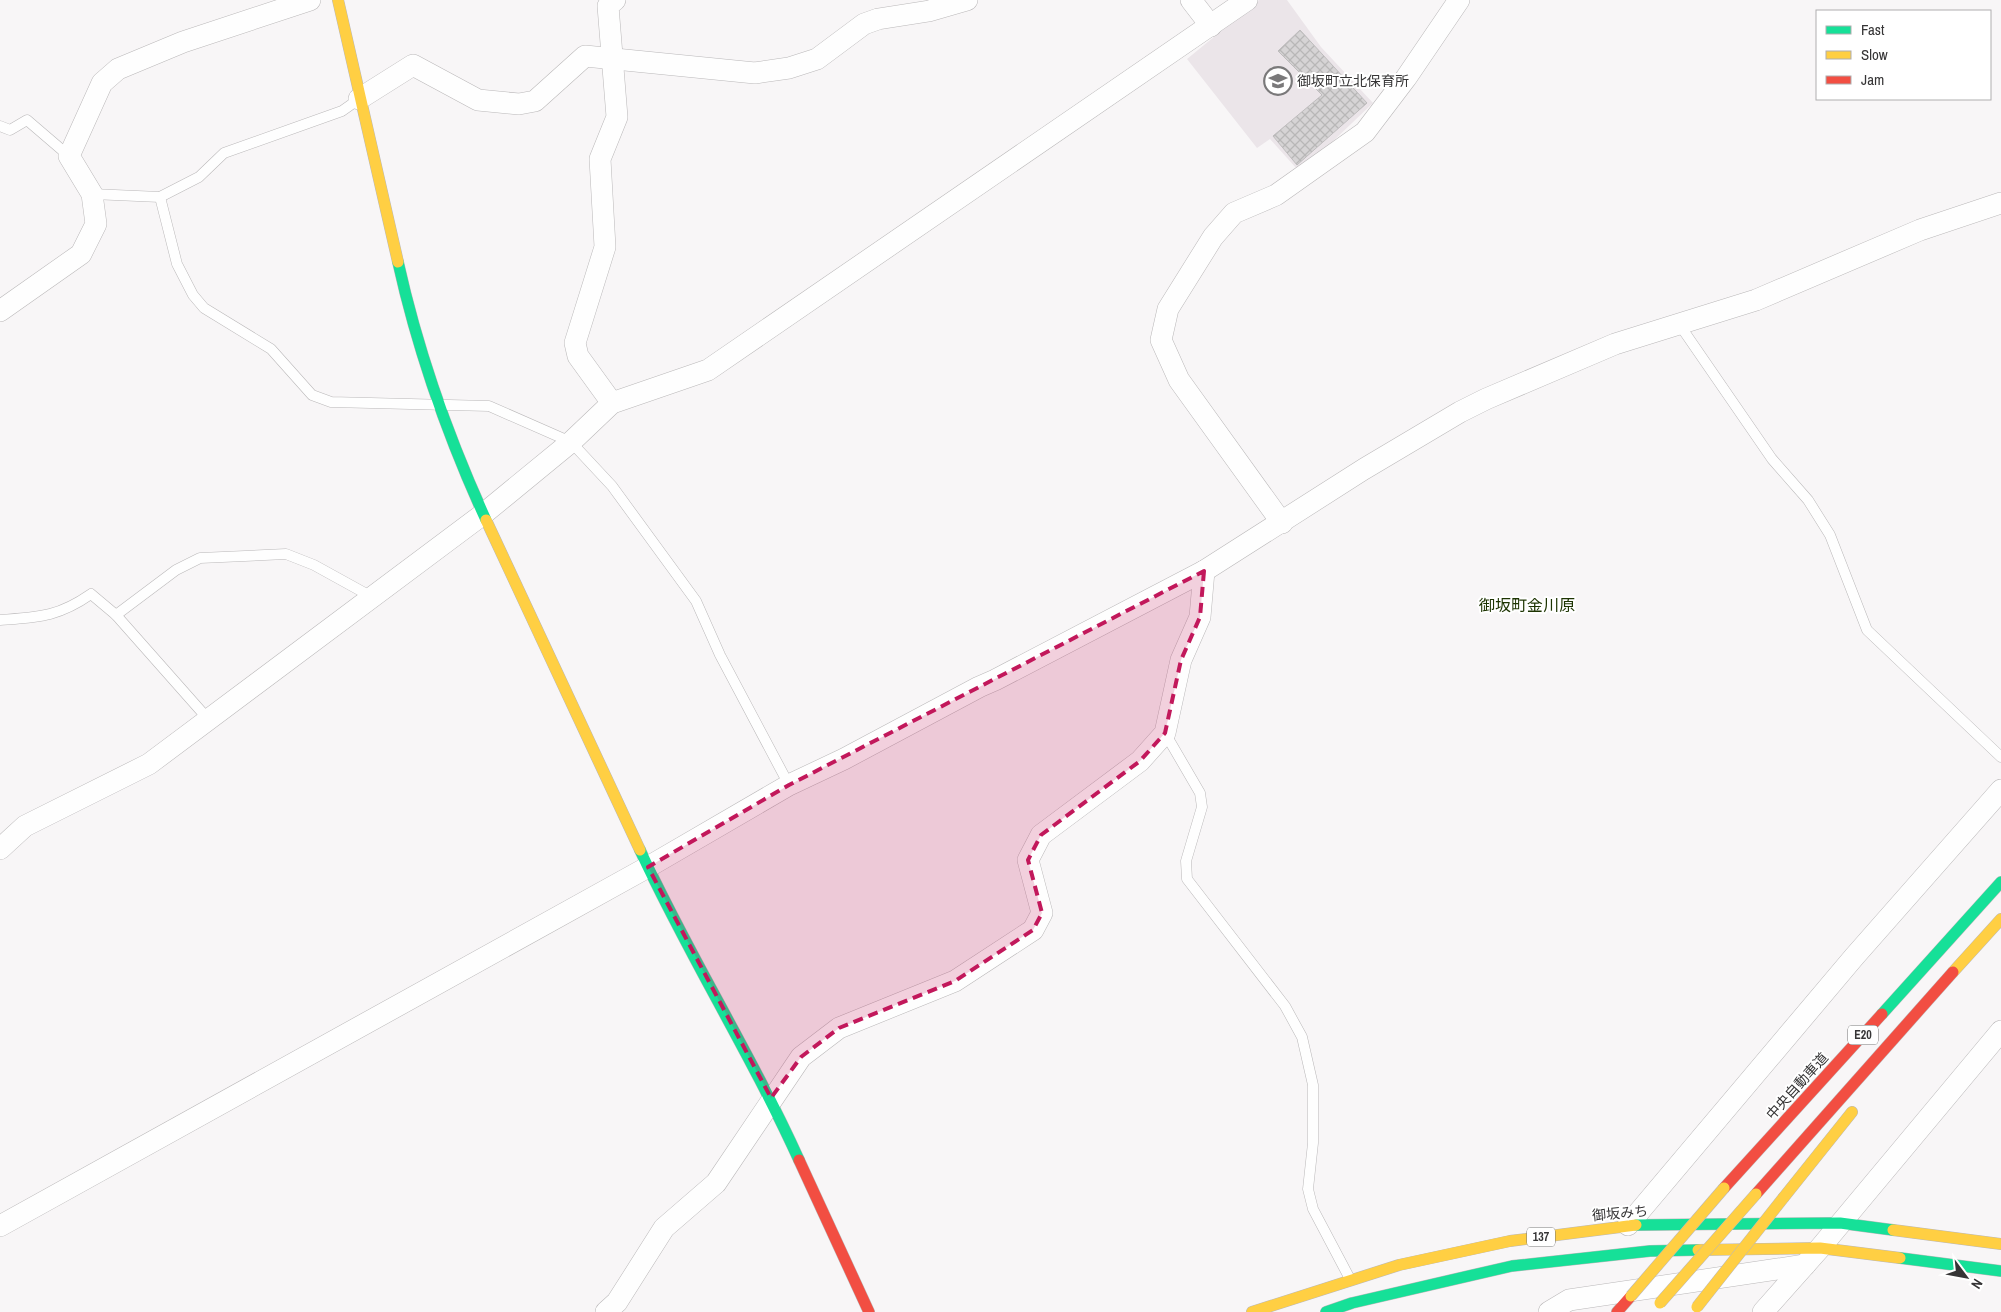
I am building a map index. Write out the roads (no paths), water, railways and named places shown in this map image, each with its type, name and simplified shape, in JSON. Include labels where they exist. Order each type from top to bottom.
[{"type":"main road","points":[[338,0],[359,99],[420,353],[437,403],[482,516],[648,867],[702,972],[771,1098],[869,1312]]},
{"type":"main road","name":"中央自動車道","points":[[1617,1312],[1724,1188],[2001,882]]},
{"type":"main road","name":"E20","points":[[1652,1312],[2001,919]]},
{"type":"main road","points":[[1899,1054],[1905,1026]]},
{"type":"main road","points":[[1696,1309],[1857,1106]]},
{"type":"main road","name":"御坂みち","points":[[1252,1312],[1399,1266],[1510,1241],[1628,1225],[1840,1223],[2001,1244]]},
{"type":"main road","name":"137","points":[[1326,1312],[1352,1303],[1512,1266],[1650,1251],[1820,1248],[2001,1271]]},
{"type":"street","points":[[0,311],[81,254],[96,224],[92,194],[69,156],[102,84],[118,69],[182,42],[310,0]]},
{"type":"street","points":[[612,403],[578,356],[575,343],[605,247],[600,159],[617,116],[608,6],[615,0]]},
{"type":"street","points":[[359,99],[413,65],[478,100],[519,104],[535,101],[585,56],[755,74],[789,68],[817,58],[864,24],[878,19],[929,12],[967,0]]},
{"type":"street","points":[[1191,0],[1211,26]]},
{"type":"street","points":[[0,849],[25,826],[149,764],[482,516],[571,442],[612,403],[708,370],[1247,0]]},
{"type":"street","points":[[1282,523],[1179,380],[1161,340],[1168,310],[1213,237],[1234,213],[1276,195],[1366,132],[1406,78],[1459,0]]},
{"type":"street","points":[[0,1226],[648,867],[790,785],[844,759],[1204,571],[1364,469],[1460,412],[1615,344],[1756,300],[1920,230],[2001,203]]},
{"type":"street","points":[[606,1312],[617,1302],[664,1228],[716,1183],[771,1098],[801,1057],[839,1028],[955,981],[1033,930],[1042,913],[1028,860],[1041,835],[1140,761],[1165,733],[1181,660],[1200,617],[1204,571]]},
{"type":"street","points":[[1628,1225],[1854,957],[2001,790]]},
{"type":"street","points":[[1763,1312],[1820,1248],[2001,1031]]},
{"type":"street","points":[[1549,1312],[1569,1300],[1805,1265]]},
{"type":"lane","points":[[92,194],[160,197],[200,177],[224,154],[342,111],[359,99]]},
{"type":"lane","points":[[0,126],[10,130],[27,120],[69,156]]},
{"type":"lane","points":[[160,197],[177,264],[193,295],[204,308],[271,349],[312,395],[331,402],[437,403],[489,406],[571,442],[612,486],[696,601],[720,655],[790,785]]},
{"type":"lane","points":[[1679,324],[1772,459],[1808,500],[1830,535],[1867,630],[2001,757]]},
{"type":"lane","points":[[116,615],[176,570],[200,558],[286,554],[314,565],[372,597]]},
{"type":"lane","points":[[0,620],[45,617],[71,608],[92,594],[116,615],[208,720]]},
{"type":"lane","points":[[1165,733],[1200,793],[1202,807],[1186,861],[1187,879],[1285,1006],[1302,1037],[1313,1084],[1313,1143],[1308,1189],[1313,1209],[1350,1280]]},
{"type":"place","name":"御坂町立北保育所","points":[[1278,81]]},
{"type":"district","name":"御坂町金川原","points":[[1527,605]]}]
